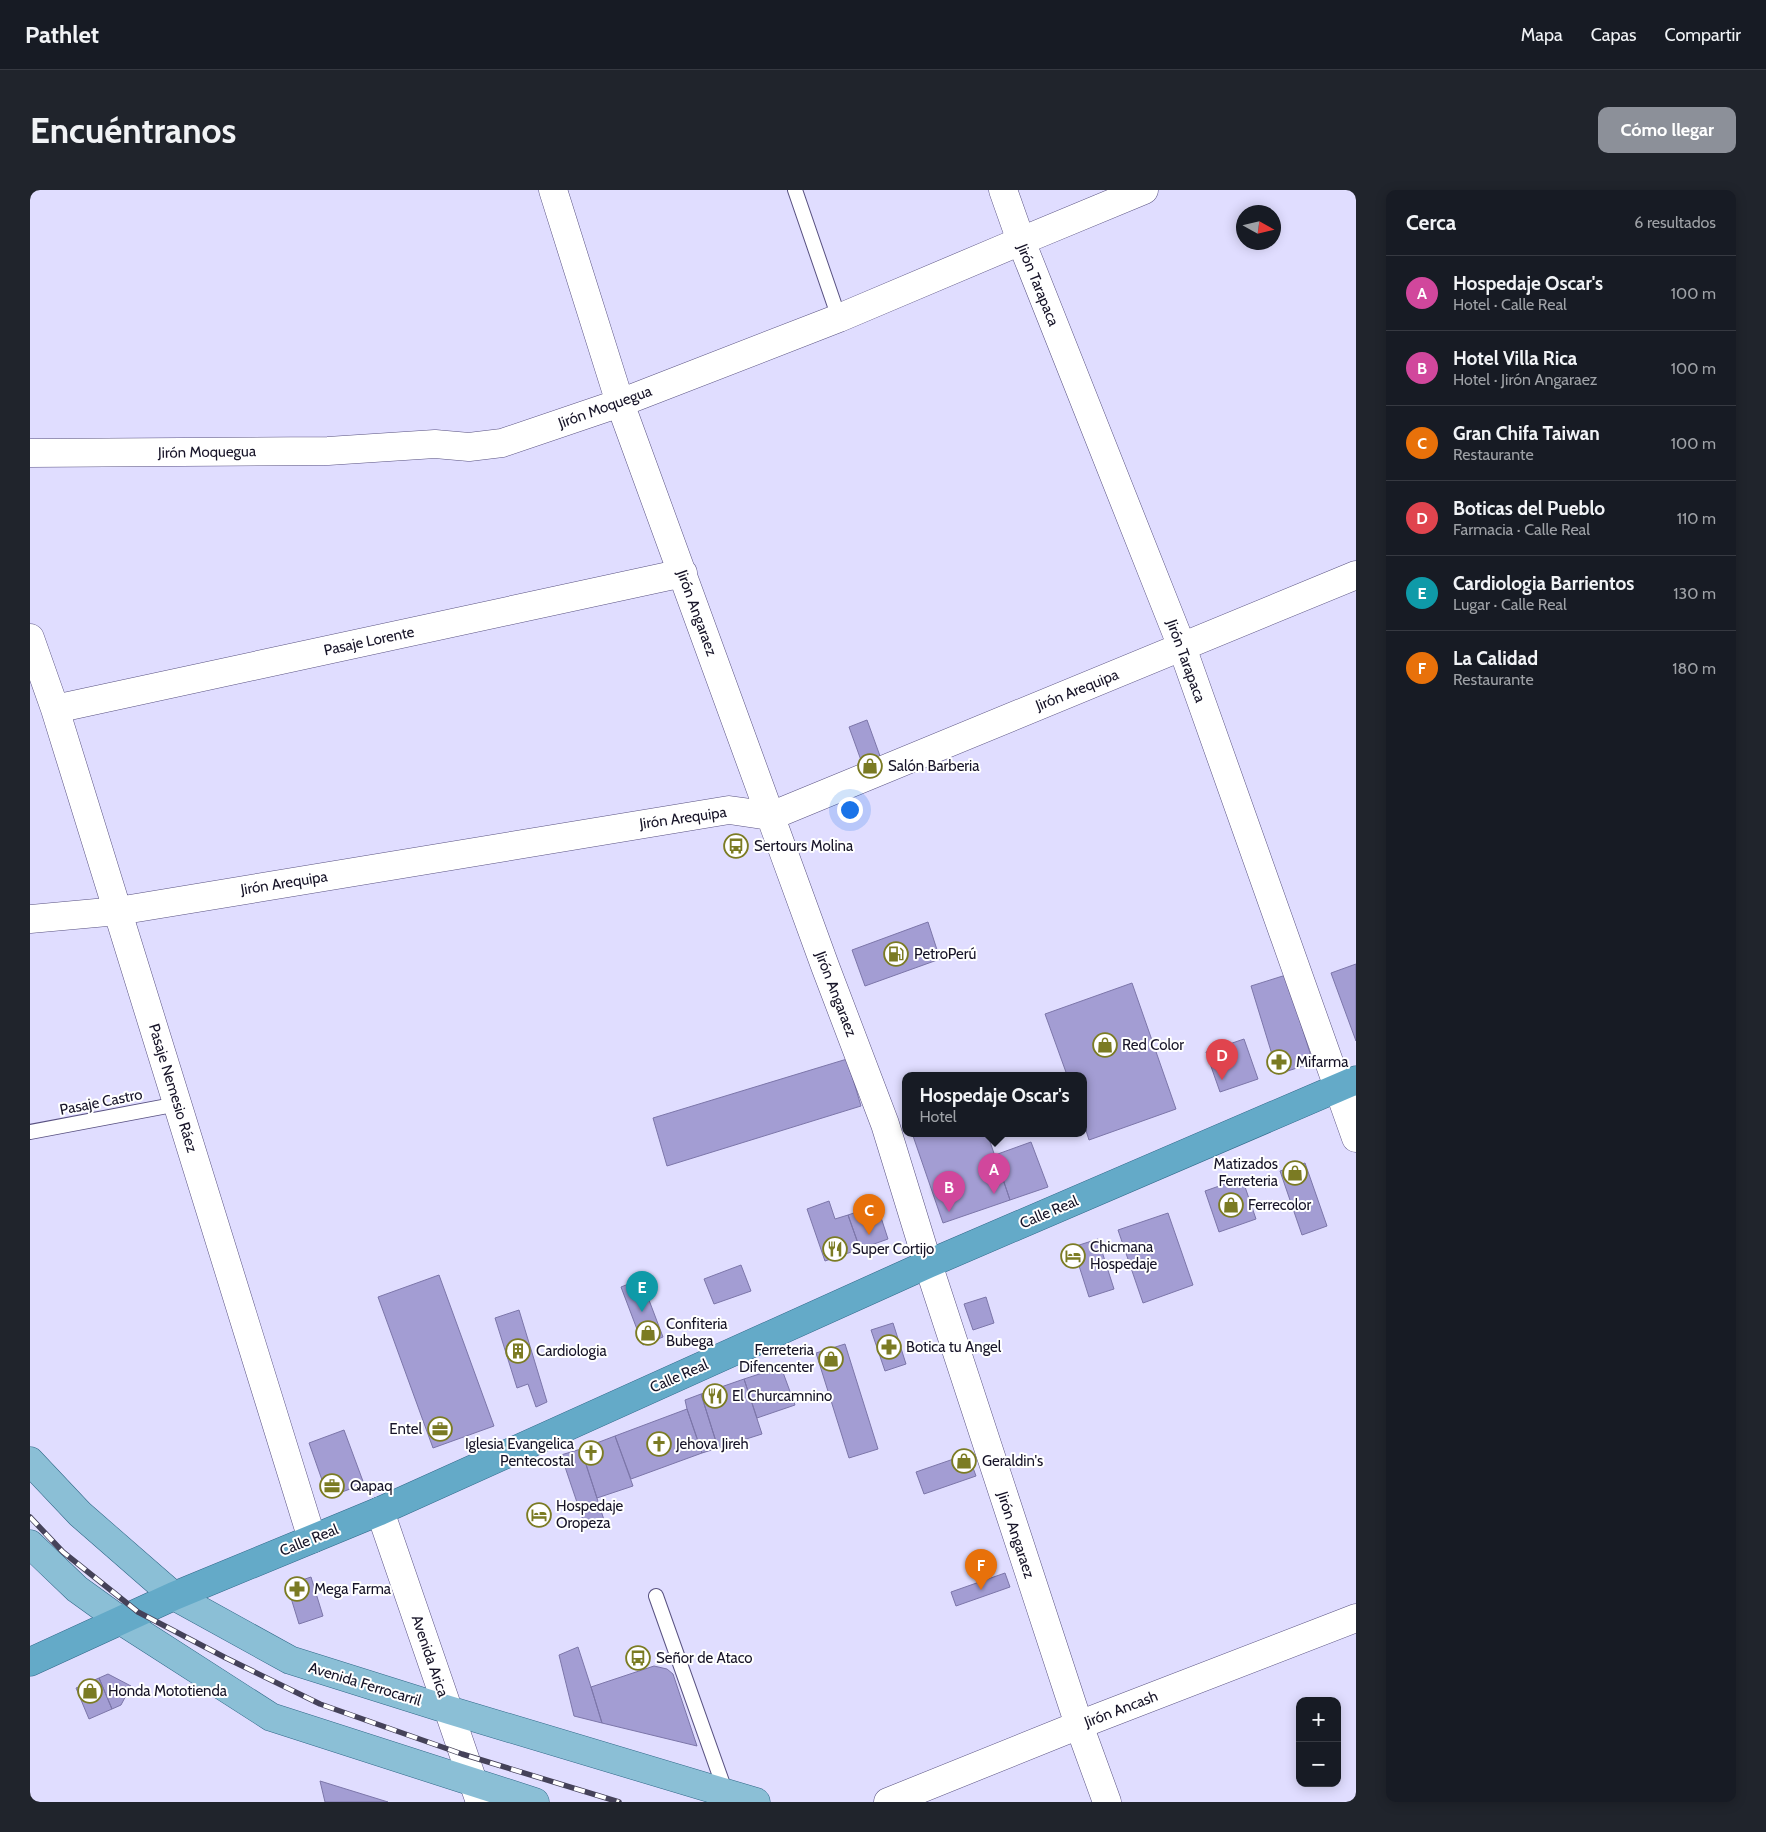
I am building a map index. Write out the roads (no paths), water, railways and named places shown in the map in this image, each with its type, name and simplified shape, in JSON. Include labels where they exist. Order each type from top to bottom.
[{"type":"highway","name":"Calle Real","points":[[30,1662],[174,1596],[380,1511],[928,1264],[1347,1084]]},
{"type":"main road","name":"Avenida Ferrocarril","points":[[30,1461],[80,1514],[174,1596],[290,1660],[756,1802]]},
{"type":"main road","points":[[30,1544],[77,1589],[120,1620],[271,1718],[476,1793],[535,1802]]},
{"type":"street","name":"Jirón Angaraez","points":[[552,190],[620,403],[885,1124],[928,1264],[1078,1725],[1108,1802]]},
{"type":"street","name":"Jirón Tarapaca","points":[[1003,190],[1182,647],[1347,1084],[1356,1138]]},
{"type":"street","name":"Jirón Moquegua","points":[[30,454],[328,451],[435,444],[470,446],[502,443],[620,403],[839,318],[1144,190]]},
{"type":"street","name":"Pasaje Lorente","points":[[55,709],[682,573]]},
{"type":"street","name":"Jirón Arequipa","points":[[30,919],[118,911],[728,810],[771,816],[1356,575]]},
{"type":"street","name":"Pasaje Nemesio Ráez","points":[[30,638],[55,709],[312,1539]]},
{"type":"street","name":"Avenida Arica","points":[[380,1511],[476,1793]]},
{"type":"street","name":"Jirón Ancash","points":[[888,1802],[1078,1725],[1356,1618]]},
{"type":"lane","points":[[795,190],[839,318]]},
{"type":"lane","name":"Pasaje Castro","points":[[30,1132],[178,1104]]},
{"type":"lane","points":[[656,1596],[726,1793]]},
{"type":"railway","points":[[30,1517],[63,1552],[138,1612],[320,1704],[462,1754],[619,1802]]},
{"type":"place","name":"Salón Barberia","points":[[870,766]]},
{"type":"place","name":"Sertours Molina","points":[[736,846]]},
{"type":"place","name":"PetroPerú","points":[[896,954]]},
{"type":"place","name":"Red Color","points":[[1105,1045]]},
{"type":"place","name":"Mifarma","points":[[1279,1062]]},
{"type":"place","name":"Boticas del Pueblo","points":[[1222,1080]]},
{"type":"place","name":"Matizados Ferreteria","points":[[1295,1173]]},
{"type":"place","name":"Hospedaje Oscar's","points":[[994,1194]]},
{"type":"place","name":"Ferrecolor","points":[[1231,1205]]},
{"type":"place","name":"Hotel Villa Rica","points":[[949,1212]]},
{"type":"place","name":"Gran Chifa Taiwan","points":[[869,1235]]},
{"type":"place","name":"Super Cortijo","points":[[835,1249]]},
{"type":"place","name":"Chicmana Hospedaje","points":[[1073,1256]]},
{"type":"place","name":"Cardiologia Barrientos","points":[[642,1312]]},
{"type":"place","name":"Confiteria Bubega","points":[[648,1333]]},
{"type":"place","name":"Botica tu Angel","points":[[889,1347]]},
{"type":"place","name":"Cardiologia","points":[[518,1351]]},
{"type":"place","name":"Ferreteria Difencenter","points":[[831,1359]]},
{"type":"place","name":"El Churcamnino","points":[[715,1396]]},
{"type":"place","name":"Entel","points":[[440,1429]]},
{"type":"place","name":"Jehova Jireh","points":[[659,1444]]},
{"type":"place","name":"Iglesia Evangelica Pentecostal","points":[[591,1453]]},
{"type":"place","name":"Geraldin's","points":[[964,1461]]},
{"type":"place","name":"Qapaq","points":[[332,1486]]},
{"type":"place","name":"Hospedaje Oropeza","points":[[539,1515]]},
{"type":"place","name":"Mega Farma","points":[[297,1589]]},
{"type":"place","name":"La Calidad","points":[[981,1590]]},
{"type":"place","name":"Señor de Ataco","points":[[638,1658]]},
{"type":"place","name":"Honda Mototienda","points":[[90,1691]]}]
